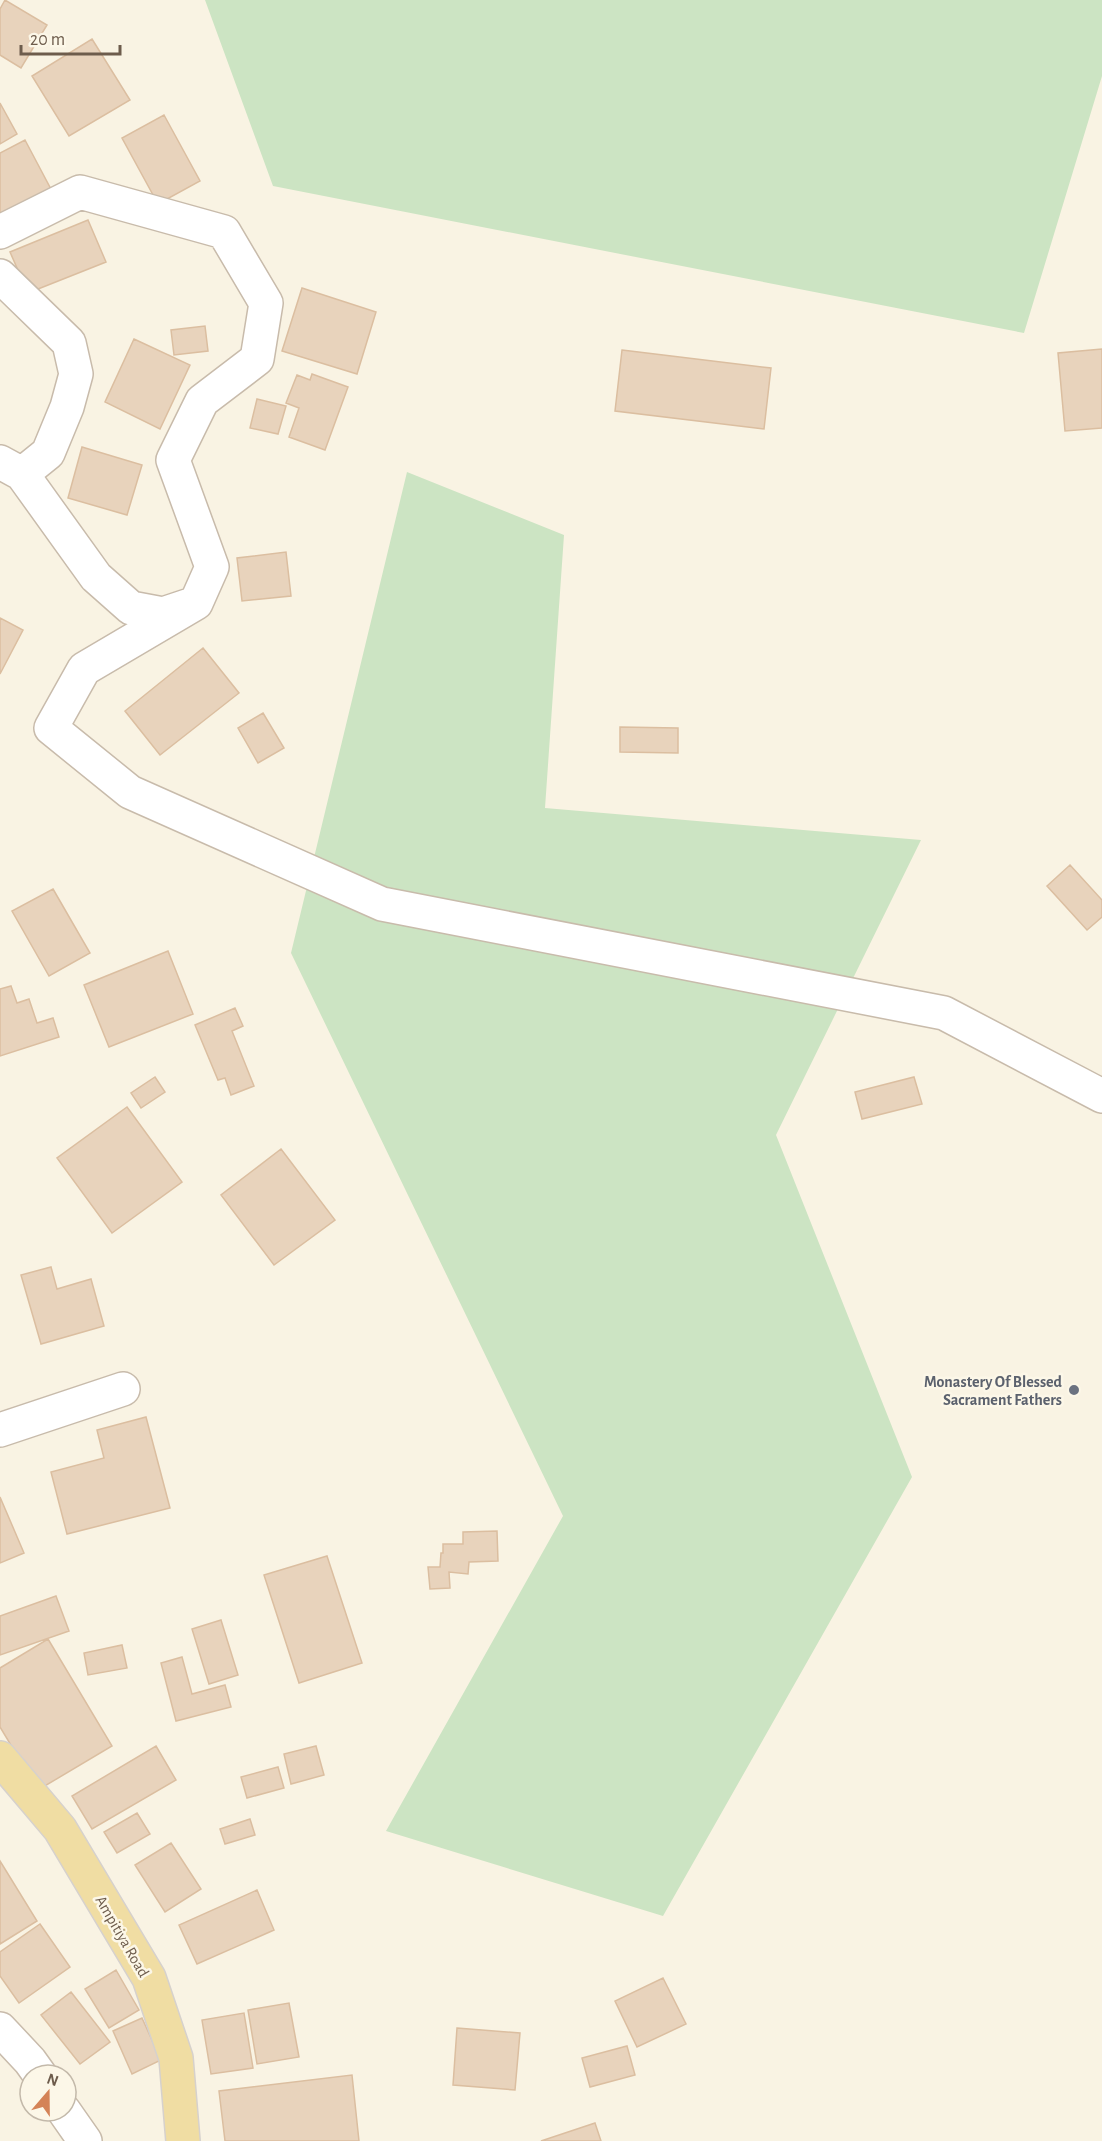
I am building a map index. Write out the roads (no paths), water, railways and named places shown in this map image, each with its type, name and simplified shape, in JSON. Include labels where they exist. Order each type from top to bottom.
[{"type":"main road","name":"Ampitiya Road","points":[[0,1758],[60,1829],[149,1978],[176,2058],[183,2141]]},
{"type":"street","points":[[0,232],[81,192],[224,232],[266,303],[257,359],[202,401],[174,460],[212,567],[196,603],[84,669],[51,728],[130,792],[382,904],[944,1013],[1102,1096]]},
{"type":"street","points":[[0,276],[69,343],[76,374],[68,407],[48,453],[11,468],[96,577],[131,608],[162,614],[196,603]]},
{"type":"street","points":[[0,1430],[123,1389]]},
{"type":"street","points":[[0,2030],[31,2063]]},
{"type":"street","points":[[72,2123],[85,2141]]},
{"type":"place","name":"Monastery Of Blessed Sacrament Fathers","points":[[1074,1390]]}]
